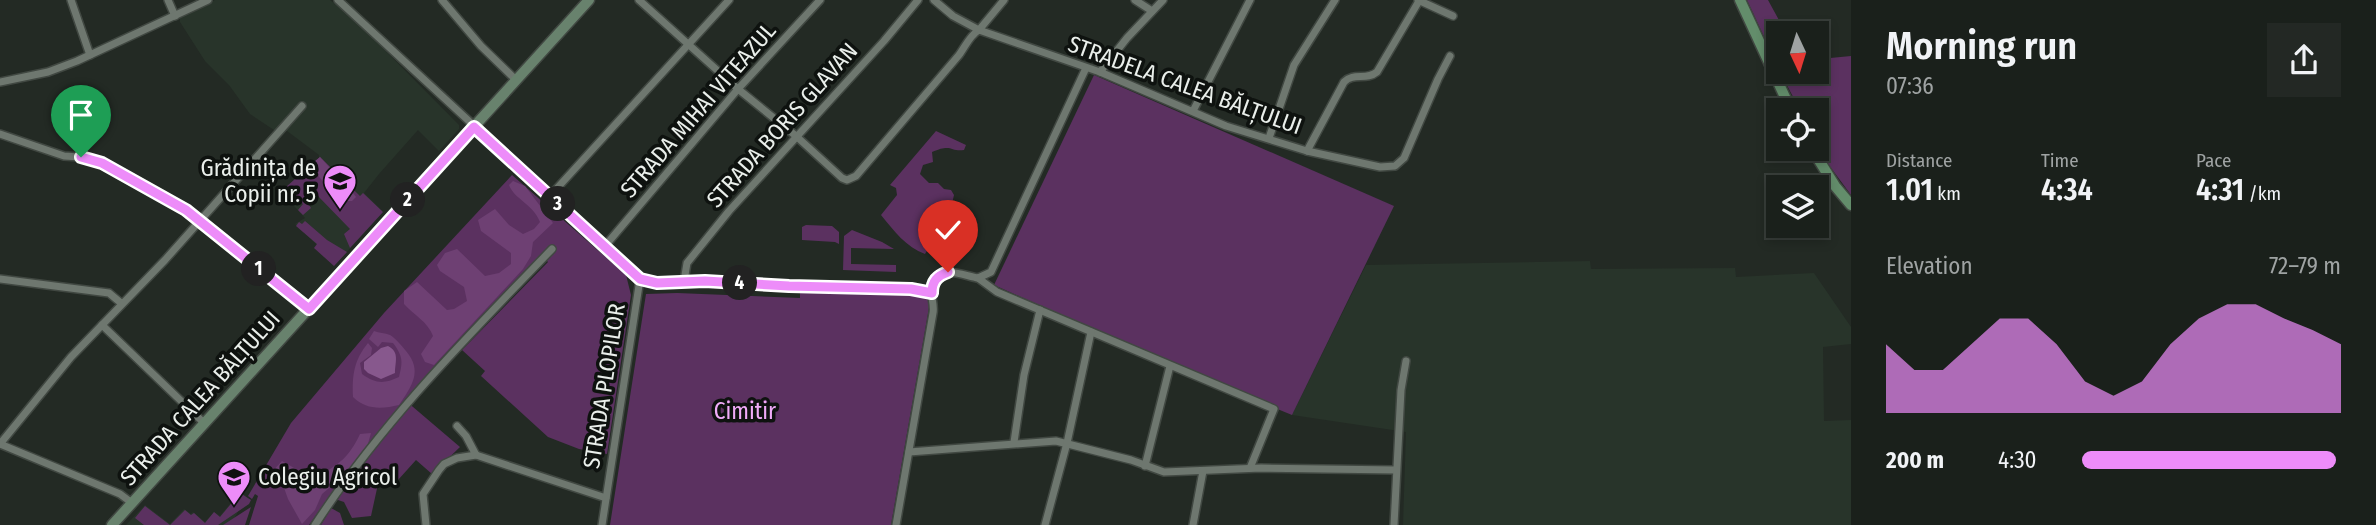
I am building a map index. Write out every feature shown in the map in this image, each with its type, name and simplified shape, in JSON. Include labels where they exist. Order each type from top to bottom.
[{"type":"main road","name":"STRADA CALEA BĂLȚULUI","points":[[112,525],[589,0]]},
{"type":"main road","points":[[1740,0],[1785,98]]},
{"type":"main road","points":[[1819,161],[1851,205]]},
{"type":"street","points":[[71,0],[90,55]]},
{"type":"street","points":[[168,0],[175,16]]},
{"type":"street","points":[[0,82],[48,72],[208,0]]},
{"type":"street","points":[[338,0],[640,279],[657,283],[684,281],[911,289],[932,293]]},
{"type":"street","points":[[442,0],[481,46],[516,80]]},
{"type":"street","points":[[639,0],[738,89],[842,178],[848,180],[856,176],[923,99],[963,50],[974,32],[979,30],[1004,0]]},
{"type":"street","points":[[549,197],[729,0]]},
{"type":"street","name":"STRADA MIHAI VITEAZUL","points":[[605,246],[738,89],[820,0]]},
{"type":"street","name":"STRADA BORIS GLAVAN","points":[[684,281],[687,263],[729,211],[918,0]]},
{"type":"street","name":"STRADELA CALEA BĂLȚULUI","points":[[934,0],[953,16],[979,30],[1100,72],[1226,126],[1307,151],[1388,168],[1400,164],[1450,56]]},
{"type":"street","points":[[1135,0],[1152,12]]},
{"type":"street","points":[[1100,72],[1163,0]]},
{"type":"street","points":[[1193,111],[1250,0]]},
{"type":"street","points":[[1269,138],[1294,65],[1335,0]]},
{"type":"street","points":[[1307,151],[1344,82],[1351,77],[1367,78],[1377,72],[1418,1],[1453,16]]},
{"type":"street","points":[[978,278],[991,272],[997,262],[1086,68]]},
{"type":"street","points":[[132,503],[120,494],[0,444],[71,356],[200,220],[302,106]]},
{"type":"street","points":[[0,134],[64,156],[102,163],[186,210],[309,309]]},
{"type":"street","points":[[315,525],[379,438],[471,333],[552,249]]},
{"type":"street","points":[[896,525],[933,313],[932,284],[948,272],[955,271],[978,278],[997,292],[1274,409],[1250,468]]},
{"type":"street","points":[[0,279],[109,293],[121,303]]},
{"type":"street","name":"STRADA PLOPILOR","points":[[602,525],[640,279]]},
{"type":"street","points":[[1014,442],[1024,375],[1040,310]]},
{"type":"street","points":[[102,325],[204,423]]},
{"type":"street","points":[[1045,525],[1067,443],[1091,332]]},
{"type":"street","points":[[1394,525],[1401,390],[1406,361]]},
{"type":"street","points":[[1145,466],[1170,366]]},
{"type":"street","points":[[426,525],[423,494],[439,470],[444,464],[457,458],[476,455],[457,426]]},
{"type":"street","points":[[909,452],[1056,440],[1131,460],[1164,472],[1250,468],[1396,470]]},
{"type":"street","name":"STRADA PLOPILOR","points":[[476,455],[606,498]]},
{"type":"street","points":[[1193,525],[1203,471]]},
{"type":"shaded area","points":[[215,0],[330,0],[358,23],[459,125],[459,129],[439,151],[418,130],[364,193],[383,212],[334,266],[295,224],[305,218],[294,206],[299,200],[286,187],[319,158],[319,155],[287,131],[274,130],[250,114],[229,85],[205,61],[180,22],[180,18]]},
{"type":"shaded area","points":[[320,157],[356,197],[352,201],[338,201],[317,174],[314,162]]},
{"type":"shaded area","points":[[513,181],[525,186],[553,223],[533,242],[531,256],[523,269],[434,365],[425,362],[421,354],[433,336],[404,304],[404,291],[417,282],[447,310],[454,309],[467,301],[464,287],[440,271],[437,265],[445,253],[457,249],[485,276],[499,273],[511,264],[511,253],[481,231],[478,220],[495,209],[509,225],[523,234],[534,229],[540,222],[533,211],[511,190],[509,185]]},
{"type":"shaded area","points":[[1590,261],[1591,269],[1735,268],[1736,277],[1814,273],[1851,327],[1851,344],[1823,347],[1824,421],[1851,420],[1851,525],[1403,525],[1406,432],[1292,415],[1366,265]]},
{"type":"shaded area","points":[[374,331],[394,338],[414,365],[414,378],[399,405],[374,407],[353,397],[355,368],[368,343],[372,348],[371,355],[360,363],[362,374],[380,382],[399,377],[399,352],[393,343],[382,342],[378,347],[369,339]]},
{"type":"shaded area","points":[[388,346],[395,354],[395,373],[381,379],[364,369],[364,362],[381,348]]},
{"type":"shaded area","points":[[371,433],[367,447],[348,472],[322,494],[315,510],[302,524],[283,485],[268,482],[269,475],[282,461],[301,472],[318,476],[343,459],[360,434]]},
{"type":"shaded area","name":"Colegiu Agricol","points":[[240,492],[246,496],[231,525],[126,525],[145,505],[170,524],[184,509],[191,514],[193,512],[205,522],[214,512],[220,516]]},
{"type":"green space","points":[[1747,0],[1768,0],[1779,21],[1766,21],[1766,41]]},
{"type":"green space","points":[[1851,56],[1851,195],[1826,161],[1829,161],[1829,98],[1794,98],[1786,84],[1829,84],[1829,58]]},
{"type":"green space","points":[[1094,75],[1394,206],[1292,415],[1211,382],[994,285]]},
{"type":"green space","points":[[936,131],[966,145],[964,150],[943,148],[932,152],[933,162],[923,165],[920,174],[929,183],[938,183],[944,189],[951,190],[954,195],[943,242],[939,247],[929,247],[925,254],[906,243],[881,215],[897,195],[896,188],[890,185]]},
{"type":"green space","name":"Grădinița de Copii nr. 5","points":[[320,157],[360,196],[363,193],[383,212],[350,248],[344,234],[350,229],[317,195],[307,202],[311,208],[303,215],[298,210],[303,204],[286,187]]},
{"type":"green space","points":[[512,175],[626,275],[631,295],[607,454],[579,449],[548,437],[481,376],[485,371],[462,350],[548,262],[541,255],[406,401],[460,447],[432,474],[416,460],[398,480],[397,487],[378,484],[371,516],[352,518],[344,502],[329,497],[309,525],[249,525],[258,496],[255,494],[252,499],[248,496],[291,423],[384,313]]},
{"type":"green space","points":[[305,221],[327,240],[347,252],[334,266],[314,248],[317,244],[296,226]]},
{"type":"green space","points":[[832,226],[839,232],[839,244],[802,240],[802,227]]},
{"type":"green space","points":[[852,230],[894,249],[851,248],[851,264],[896,265],[896,272],[843,270],[844,236]]},
{"type":"green space","name":"Cimitir","points":[[876,290],[913,293],[930,302],[891,525],[610,525],[646,294],[800,298],[800,291]]},
{"type":"green space","points":[[240,493],[251,500],[218,525],[170,525],[185,510],[191,515],[194,513],[205,523],[214,512],[220,517]]},
{"type":"green space","points":[[145,506],[170,525],[144,525],[135,518]]},
{"type":"green space","points":[[251,507],[245,525],[223,525]]},
{"type":"green space","points":[[331,508],[340,513],[344,525],[321,525]]},
{"type":"place","name":"Grădinița de Copii nr. 5","points":[[340,211]]},
{"type":"place","name":"Colegiu Agricol","points":[[234,507]]},
{"type":"route","points":[[81,157],[102,163],[186,210],[309,309],[474,127],[640,279],[657,283],[705,281],[911,289],[932,293],[932,284],[948,272]]}]
